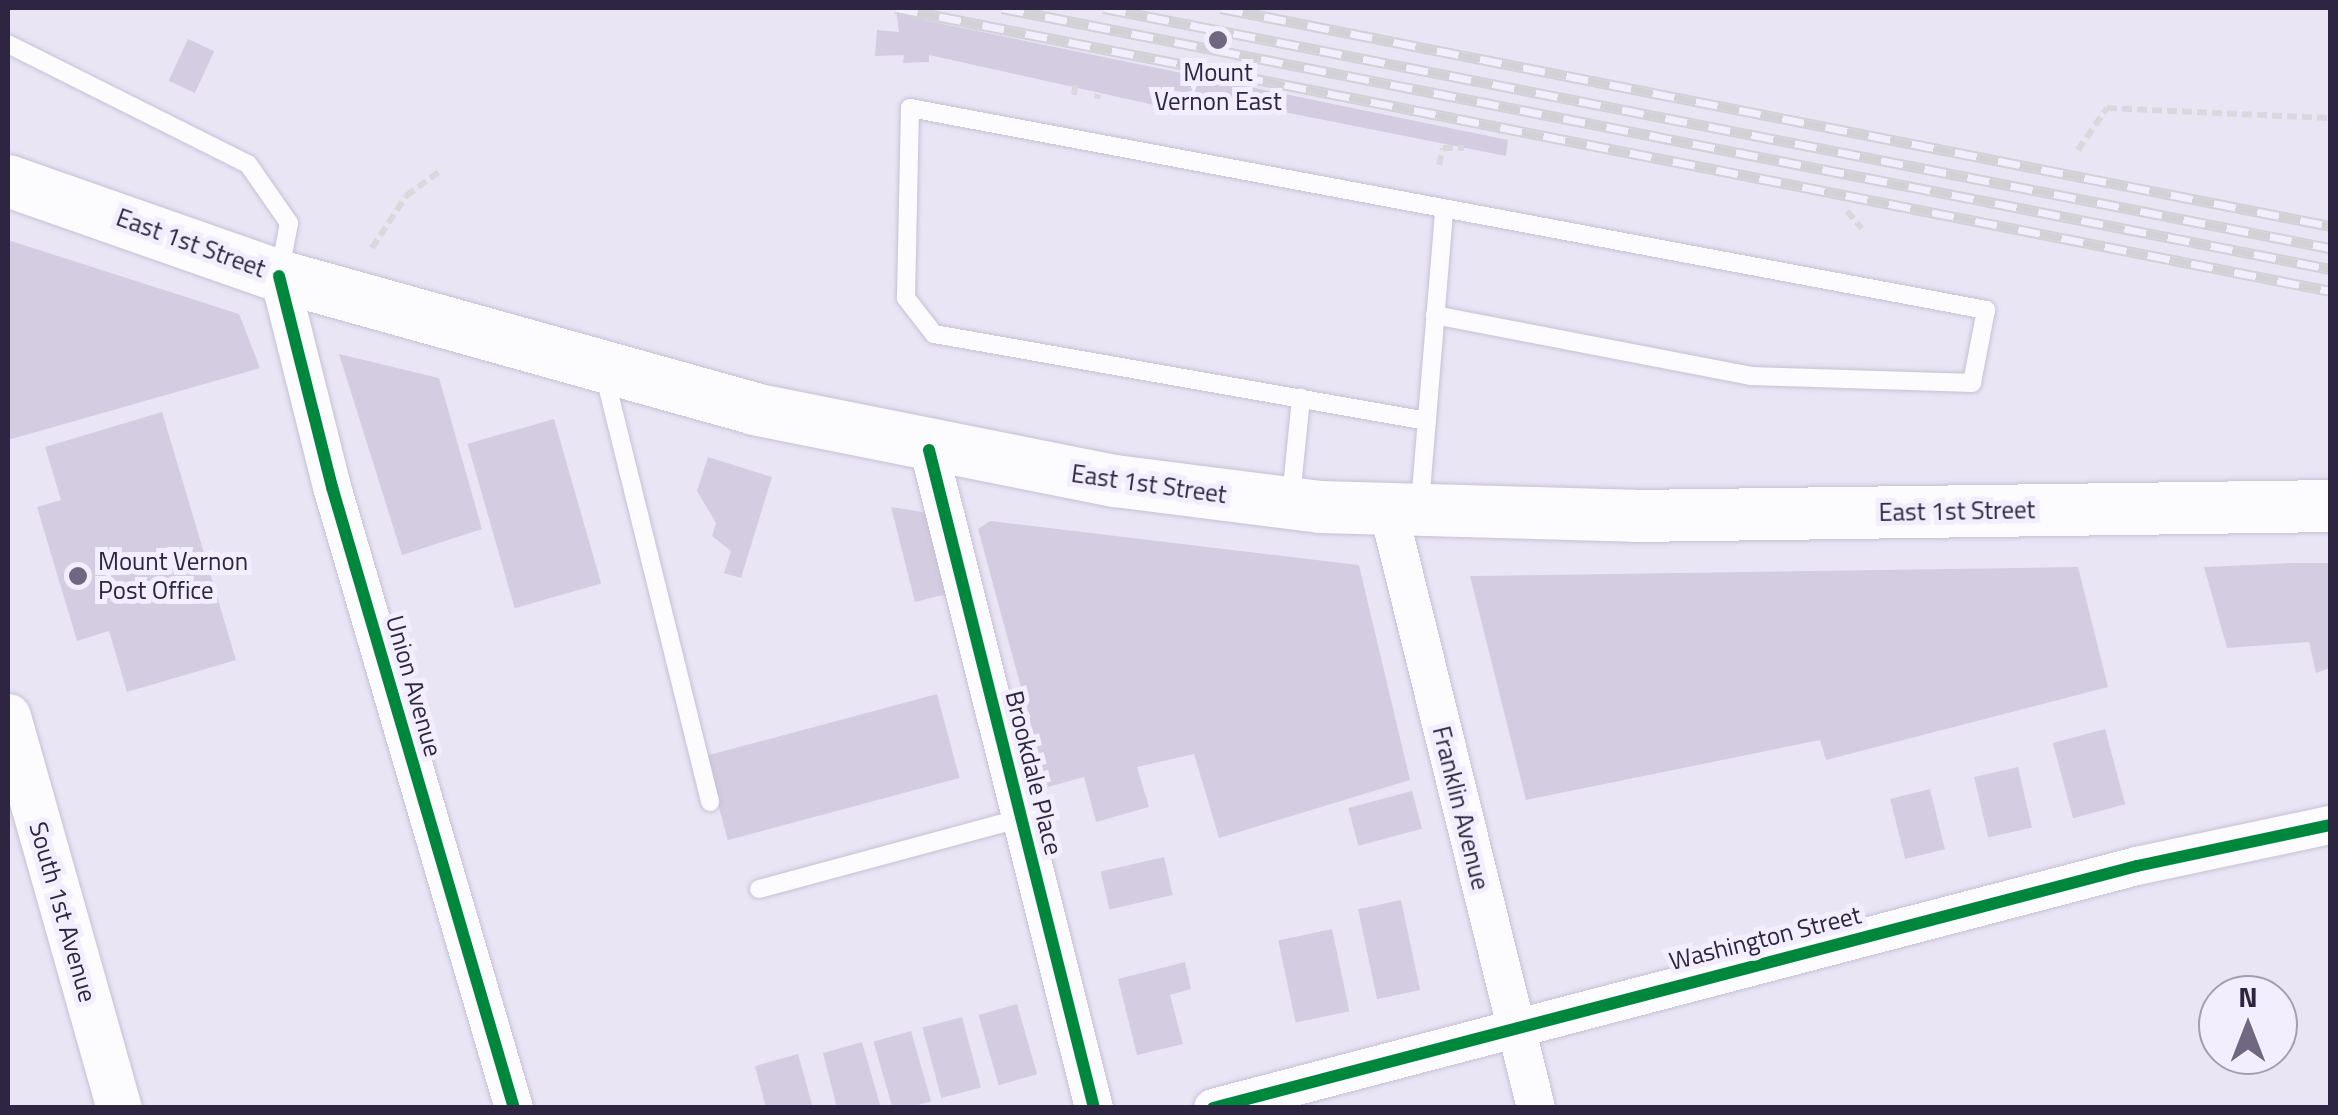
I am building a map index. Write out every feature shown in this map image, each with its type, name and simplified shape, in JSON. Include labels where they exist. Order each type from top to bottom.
[{"type":"main road","name":"East 1st Street","points":[[8,181],[279,276],[603,367],[929,450],[1290,503],[1634,516],[2330,506]]},
{"type":"street","name":"Union Avenue","points":[[279,276],[514,1108]]},
{"type":"street","name":"Brookdale Place","points":[[929,450],[1094,1108]]},
{"type":"street","name":"Franklin Avenue","points":[[1404,509],[1513,1026],[1536,1108]]},
{"type":"street","name":"South 1st Avenue","points":[[8,716],[119,1108]]},
{"type":"street","name":"Washington Street","points":[[1213,1108],[1513,1026],[2137,866],[2330,825]]},
{"type":"lane","points":[[8,44],[248,164],[289,223],[279,276]]},
{"type":"lane","points":[[1426,421],[934,334],[906,298],[910,108],[1986,310],[1972,383],[1751,376],[1435,315]]},
{"type":"lane","points":[[1404,509],[1426,421],[1444,209]]},
{"type":"lane","points":[[603,367],[710,802]]},
{"type":"lane","points":[[1290,503],[1301,398]]},
{"type":"lane","points":[[759,889],[1022,818]]},
{"type":"path","points":[[1074,95],[1076,83]]},
{"type":"path","points":[[2078,150],[2106,108],[2330,118]]},
{"type":"path","points":[[1439,165],[1443,148],[1464,148]]},
{"type":"path","points":[[372,248],[406,196],[440,171]]},
{"type":"path","points":[[1847,211],[1862,229]]},
{"type":"building","name":"Mount Vernon East","points":[[896,8],[923,8],[924,20],[1508,140],[1506,156],[1167,89],[1163,107],[929,55],[929,62],[903,63],[904,55],[875,56],[877,30],[899,32]]},
{"type":"building","points":[[188,39],[214,51],[195,93],[169,81]]},
{"type":"building","points":[[8,240],[239,314],[260,368],[8,440]]},
{"type":"building","points":[[339,354],[439,378],[482,529],[402,555]]},
{"type":"building","points":[[162,412],[236,660],[127,692],[109,631],[77,641],[37,507],[61,500],[45,447]]},
{"type":"building","points":[[554,419],[601,583],[515,608],[467,444]]},
{"type":"building","points":[[708,457],[772,477],[741,578],[724,573],[731,551],[712,536],[716,523],[697,491]]},
{"type":"building","points":[[891,507],[935,514],[955,592],[915,602]]},
{"type":"building","points":[[990,521],[1359,565],[1410,780],[1219,838],[1194,754],[1137,767],[1149,807],[1096,822],[1084,777],[1048,787],[978,529]]},
{"type":"building","points":[[2330,563],[2330,668],[2316,673],[2309,642],[2227,648],[2204,567]]},
{"type":"building","points":[[2078,567],[2108,687],[1826,760],[1820,740],[1526,800],[1470,576]]},
{"type":"building","points":[[937,694],[960,778],[728,840],[705,756]]},
{"type":"building","points":[[2105,729],[2125,804],[2073,818],[2053,743]]},
{"type":"building","points":[[2018,767],[2032,827],[1988,838],[1974,777]]},
{"type":"building","points":[[1930,789],[1945,849],[1905,859],[1890,799]]},
{"type":"building","points":[[1412,791],[1422,829],[1358,846],[1348,808]]},
{"type":"building","points":[[1164,857],[1173,895],[1109,910],[1101,872]]},
{"type":"building","points":[[1401,900],[1420,990],[1377,999],[1358,909]]},
{"type":"building","points":[[1332,929],[1349,1011],[1296,1023],[1278,940]]},
{"type":"building","points":[[1185,962],[1191,989],[1170,995],[1183,1044],[1137,1055],[1118,979]]},
{"type":"building","points":[[1017,1004],[1037,1074],[999,1085],[979,1015]]},
{"type":"building","points":[[962,1017],[981,1088],[941,1098],[922,1028]]},
{"type":"building","points":[[911,1031],[931,1101],[893,1108],[874,1042]]},
{"type":"building","points":[[862,1042],[881,1108],[837,1108],[823,1053]]},
{"type":"building","points":[[798,1054],[813,1108],[766,1108],[755,1066]]},
{"type":"railway","points":[[896,8],[2330,291]]},
{"type":"railway","points":[[1002,8],[2330,269]]},
{"type":"railway","points":[[1104,8],[2330,248]]},
{"type":"railway","points":[[1221,8],[2330,226]]},
{"type":"cycle path","points":[[279,276],[332,487],[514,1108]]},
{"type":"cycle path","points":[[929,450],[1094,1108]]},
{"type":"cycle path","points":[[1213,1108],[2137,866],[2330,825]]},
{"type":"place","name":"Mount Vernon East","points":[[1218,40]]},
{"type":"place","name":"Mount Vernon Post Office","points":[[78,576]]}]
